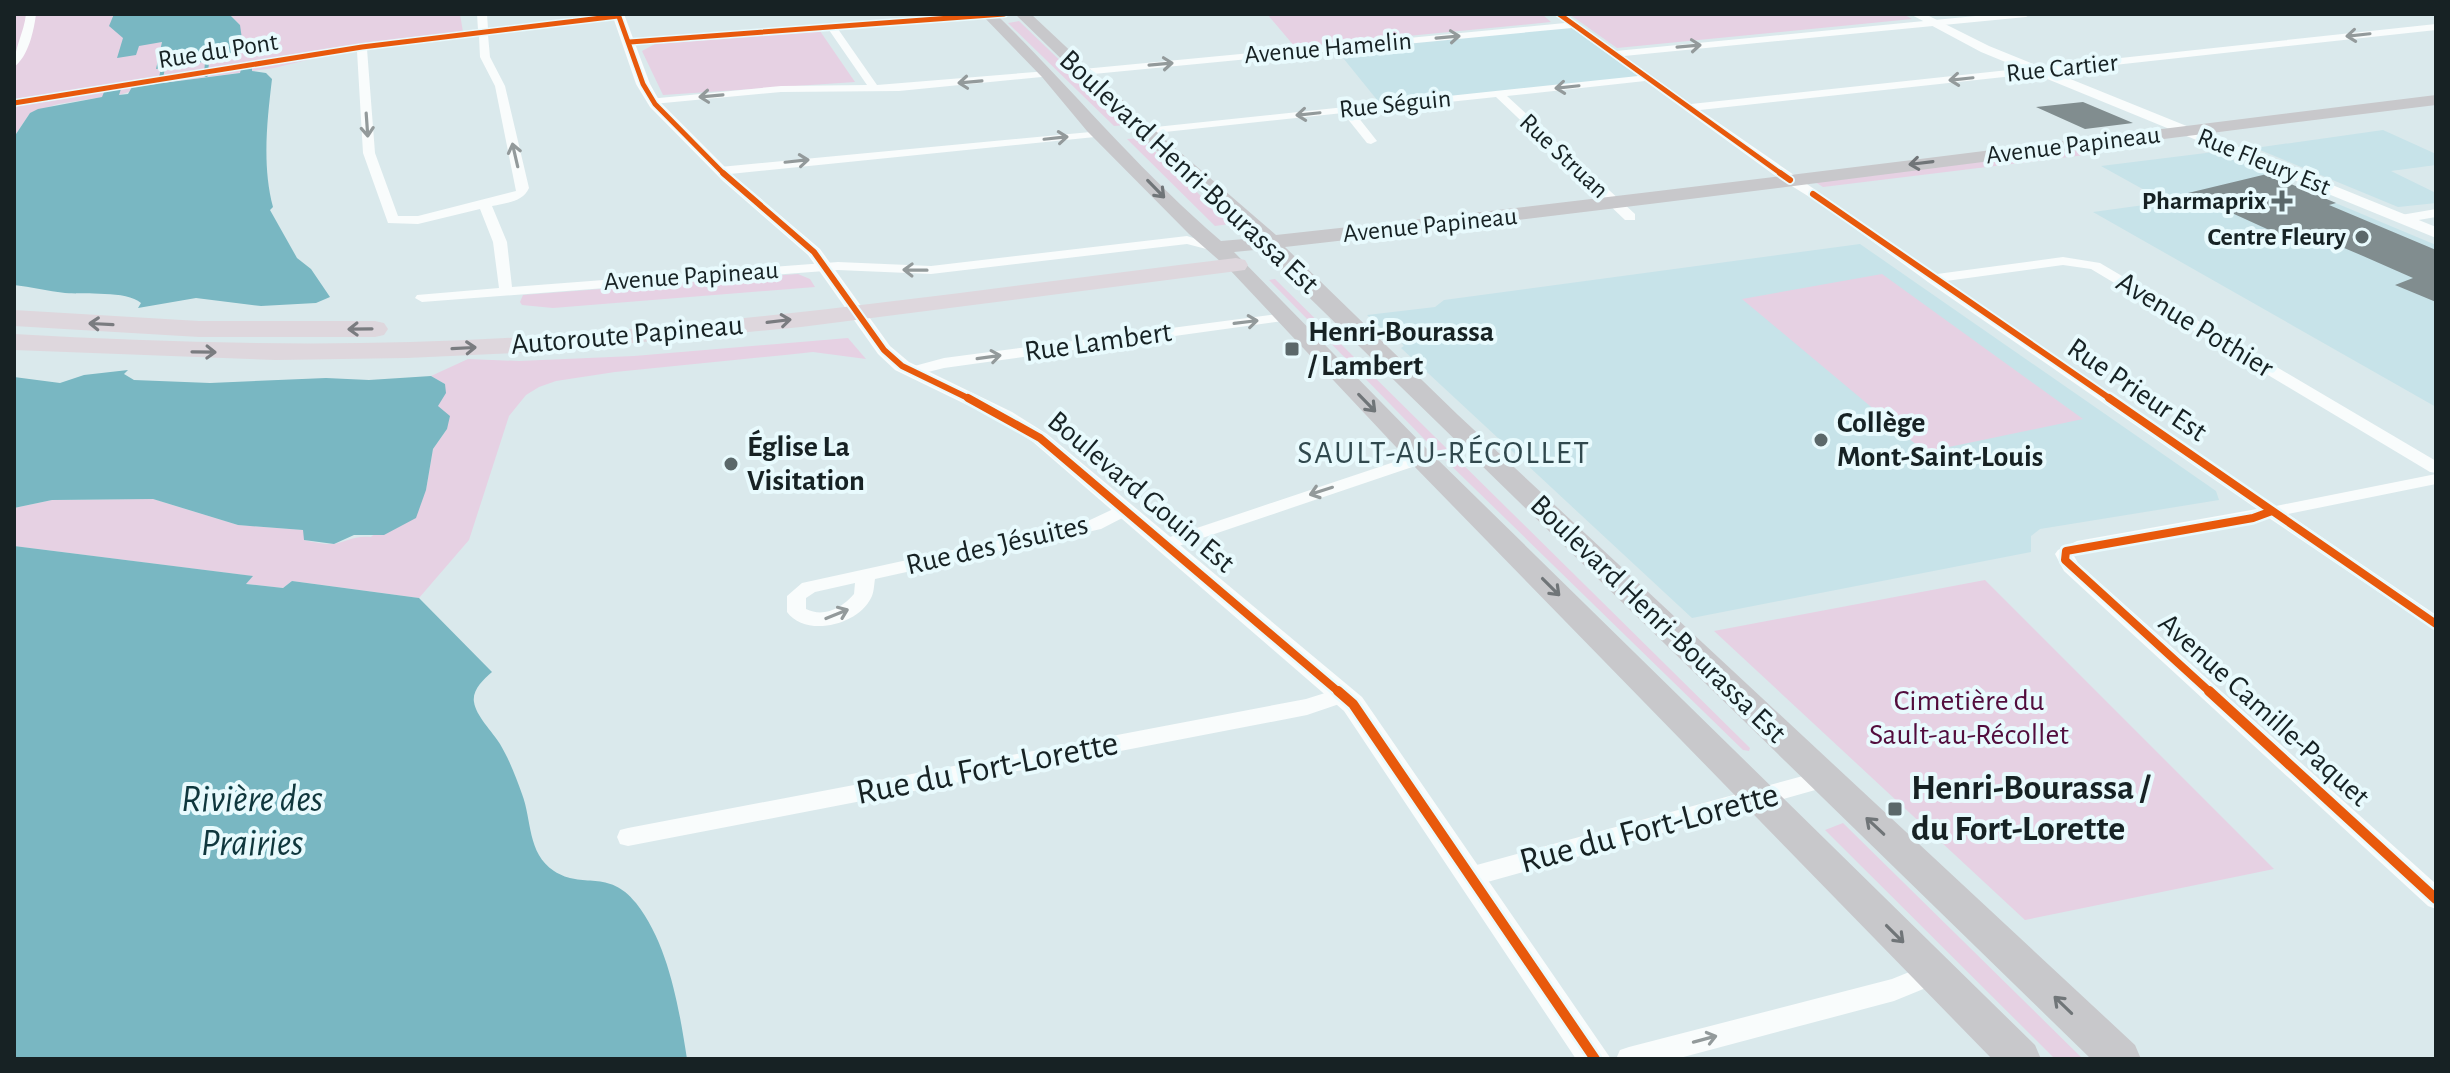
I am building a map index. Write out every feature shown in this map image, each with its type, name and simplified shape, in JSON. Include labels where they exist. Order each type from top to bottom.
[{"type":"highway","name":"Autoroute Papineau","points":[[14,318],[270,330],[551,322],[1227,256]]},
{"type":"highway","name":"Autoroute Papineau","points":[[14,342],[169,351],[276,353],[541,344],[738,326],[1227,256]]},
{"type":"main road","name":"Boulevard Henri-Bourassa Est","points":[[994,14],[1101,134],[1196,230],[1227,256],[1421,458],[2020,1059]]},
{"type":"main road","name":"Boulevard Henri-Bourassa Est","points":[[1022,14],[1277,250],[2120,1059]]},
{"type":"main road","name":"Avenue Papineau","points":[[1623,211],[1790,180],[2436,100]]},
{"type":"main road","name":"Avenue Papineau","points":[[1227,256],[1623,211],[1813,194],[2436,116]]},
{"type":"street","points":[[14,64],[29,32],[31,14]]},
{"type":"street","points":[[362,47],[369,153],[393,220],[409,222],[515,197],[523,188],[500,86],[485,57],[482,14]]},
{"type":"street","points":[[630,42],[994,14]]},
{"type":"street","name":"Rue Prieur Est","points":[[1559,14],[1790,180],[2436,624]]},
{"type":"street","name":"Rue Fleury Est","points":[[1916,14],[2036,70],[2436,233]]},
{"type":"street","points":[[1612,54],[2026,14]]},
{"type":"street","name":"Rue du Pont","points":[[14,103],[362,47],[618,15]]},
{"type":"street","name":"Boulevard Gouin Est","points":[[618,15],[630,42],[639,75],[653,101],[720,171],[807,246],[830,271],[890,356],[912,371],[1029,430],[1344,695],[1473,876],[1595,1059]]},
{"type":"street","points":[[2421,18],[2436,25]]},
{"type":"street","name":"Avenue Hamelin","points":[[1083,72],[1573,25]]},
{"type":"street","name":"Rue Cartier","points":[[1688,108],[2436,25]]},
{"type":"street","points":[[831,26],[874,88]]},
{"type":"street","points":[[653,101],[781,89],[874,88],[1048,74]]},
{"type":"street","name":"Rue Séguin","points":[[1146,131],[1644,78]]},
{"type":"street","name":"Rue Struan","points":[[1499,94],[1623,211]]},
{"type":"street","points":[[1345,109],[1371,141]]},
{"type":"street","points":[[720,171],[1101,134]]},
{"type":"street","points":[[485,205],[500,242],[506,291]]},
{"type":"street","points":[[2401,219],[2436,213]]},
{"type":"street","name":"Avenue Papineau","points":[[422,298],[830,271],[931,270],[1187,240],[1227,256]]},
{"type":"street","name":"Avenue Pothier","points":[[1933,279],[2059,261],[2090,264],[2436,468]]},
{"type":"street","name":"Rue Lambert","points":[[912,371],[944,363],[1285,317]]},
{"type":"street","points":[[1167,544],[1421,458]]},
{"type":"street","points":[[2272,511],[2436,479]]},
{"type":"street","name":"Rue des Jésuites","points":[[866,575],[1088,526],[1126,509]]},
{"type":"street","name":"Avenue Camille-Paquet","points":[[2272,511],[2253,518],[2077,547],[2064,554],[2071,567],[2436,899]]},
{"type":"street","name":"Rue du Fort-Lorette","points":[[628,837],[1307,707],[1344,695]]},
{"type":"street","name":"Rue du Fort-Lorette","points":[[1473,876],[1825,779]]},
{"type":"street","points":[[1629,1059],[1894,990],[1934,973]]},
{"type":"shaded area","points":[[1573,25],[1644,78],[1382,106],[1335,48]]},
{"type":"shaded area","points":[[2383,130],[2436,154],[2436,165],[2391,171],[2436,193],[2436,203],[2398,207],[2255,148]]},
{"type":"shaded area","points":[[2214,152],[2436,245],[2436,407],[2093,212],[2166,202],[2101,166]]},
{"type":"shaded area","name":"Collège Mont-Saint-Louis","points":[[1860,244],[2216,491],[2219,500],[2040,529],[2031,536],[2031,552],[1692,618],[1401,348],[1404,346],[1397,338],[1393,339],[1367,315],[1435,307],[1444,300]]},
{"type":"green space","points":[[14,14],[115,15],[123,38],[122,47],[162,42],[157,69],[229,58],[240,25],[229,14],[460,14],[463,32],[307,54],[307,60],[274,68],[154,84],[119,95],[120,89],[105,92],[103,97],[58,104],[30,113],[14,137]]},
{"type":"green space","points":[[1267,14],[1542,14],[1551,22],[1295,47]]},
{"type":"green space","points":[[1569,14],[1903,14],[1912,19],[1617,48]]},
{"type":"green space","points":[[1019,21],[1127,125],[1114,126],[1008,23]]},
{"type":"green space","points":[[820,31],[855,82],[663,95],[642,51],[655,44]]},
{"type":"green space","points":[[1141,138],[1230,224],[1215,226],[1127,139]]},
{"type":"green space","points":[[2075,150],[2085,155],[1823,187],[1815,182]]},
{"type":"green space","points":[[798,274],[810,279],[815,287],[553,308],[522,305],[520,302],[523,295]]},
{"type":"green space","points":[[1882,274],[2083,419],[1925,452],[1742,299]]},
{"type":"green space","points":[[1275,279],[1750,748],[1749,751],[1743,750],[1432,447],[1269,280]]},
{"type":"green space","points":[[848,338],[866,359],[813,352],[615,372],[556,381],[539,387],[526,395],[509,416],[469,540],[419,598],[292,581],[283,588],[246,584],[252,576],[14,546],[14,508],[52,500],[153,499],[238,525],[304,530],[304,540],[318,543],[331,544],[371,537],[426,490],[433,449],[447,429],[438,406],[445,384],[431,376],[468,359],[519,361],[634,356]]},
{"type":"green space","name":"Cimetière du Sault-au-Récollet","points":[[1985,580],[2274,869],[2025,920],[1714,631]]},
{"type":"green space","points":[[1843,823],[2083,1059],[2055,1059],[1825,830]]},
{"type":"water","points":[[114,14],[229,14],[240,25],[242,39],[229,58],[156,69],[162,42],[139,46],[136,55],[117,58],[123,38],[109,26]]},
{"type":"water","points":[[252,68],[252,71],[266,73],[272,79],[266,143],[273,207],[270,210],[297,258],[311,269],[330,297],[316,303],[261,306],[196,298],[138,308],[141,303],[126,296],[65,293],[14,285],[14,137],[30,113],[102,97],[104,92],[121,89],[119,95],[128,94],[132,87],[240,73],[241,69]]},
{"type":"water","points":[[128,370],[124,374],[134,380],[210,383],[431,376],[445,384],[446,393],[438,406],[450,416],[447,429],[433,449],[426,490],[416,518],[384,535],[354,535],[334,544],[304,540],[303,530],[238,525],[153,499],[52,500],[14,508],[14,377],[60,383],[84,375]]},
{"type":"water","name":"Rivière des Prairies","points":[[14,546],[253,576],[246,584],[283,588],[292,581],[419,598],[492,672],[476,689],[474,702],[512,768],[535,846],[545,864],[565,876],[605,883],[626,892],[647,920],[665,957],[687,1059],[14,1059]]},
{"type":"building","points":[[2083,102],[2133,123],[2085,129],[2036,107]]},
{"type":"building","name":"Centre Fleury","points":[[2267,174],[2336,203],[2329,205],[2436,250],[2436,302],[2395,285],[2413,278],[2363,256],[2297,228],[2278,234],[2188,193]]},
{"type":"waterway","points":[[206,75],[207,61]]},
{"type":"waterway","points":[[160,83],[163,68]]},
{"type":"cycle path","points":[[618,14],[643,84],[655,104],[728,178],[814,252],[884,350],[902,366],[1005,416],[1040,438],[1353,704],[1595,1059]]},
{"type":"cycle path","points":[[630,42],[1004,14]]},
{"type":"cycle path","points":[[1559,14],[1790,180]]},
{"type":"cycle path","points":[[14,103],[362,47],[618,16]]},
{"type":"cycle path","points":[[1813,194],[2436,624]]},
{"type":"cycle path","points":[[2272,511],[2253,518],[2077,547],[2066,551],[2065,560],[2436,899]]},
{"type":"place","name":"Pharmaprix","points":[[2282,201]]},
{"type":"place","name":"Centre Fleury","points":[[2362,237]]},
{"type":"place","name":"Henri-Bourassa / Lambert","points":[[1292,349]]},
{"type":"place","name":"Collège Mont-Saint-Louis","points":[[1821,440]]},
{"type":"place","name":"Église La Visitation","points":[[731,464]]},
{"type":"place","name":"Henri-Bourassa / du Fort-Lorette","points":[[1895,809]]},
{"type":"district","name":"SAULT-AU-RÉCOLLET","points":[[1444,453]]}]
